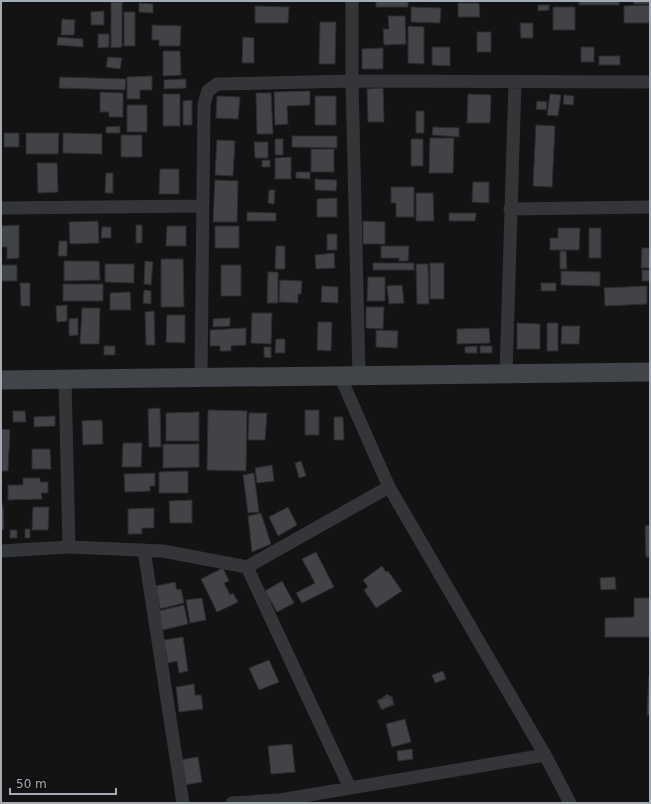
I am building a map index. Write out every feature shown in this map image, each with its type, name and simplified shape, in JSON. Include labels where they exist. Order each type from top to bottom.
[{"type":"street","points":[[352,1],[352,81],[359,376]]},
{"type":"street","points":[[201,378],[204,104],[208,91],[217,84],[352,81],[650,82]]},
{"type":"street","points":[[506,374],[515,81]]},
{"type":"street","points":[[1,208],[202,206]]},
{"type":"street","points":[[510,209],[650,207]]},
{"type":"street","points":[[1,380],[650,372]]},
{"type":"street","points":[[340,376],[389,487],[545,755],[570,803]]},
{"type":"street","points":[[65,379],[69,547]]},
{"type":"street","points":[[1,551],[69,547],[162,551],[247,567],[389,487]]},
{"type":"street","points":[[144,550],[183,803]]},
{"type":"street","points":[[247,567],[350,788]]},
{"type":"street","points":[[232,803],[280,802],[350,788],[545,755]]},
{"type":"building","points":[[376,1],[408,1],[408,7],[376,7]]},
{"type":"building","points":[[579,1],[619,1],[619,5],[579,5]]},
{"type":"building","points":[[633,1],[650,1],[650,4],[634,4]]},
{"type":"building","points":[[111,2],[122,2],[122,47],[111,48]]},
{"type":"building","points":[[139,3],[153,4],[153,13],[139,12]]},
{"type":"building","points":[[458,3],[479,3],[480,17],[458,17]]},
{"type":"building","points":[[538,5],[549,5],[549,10],[538,11]]},
{"type":"building","points":[[650,5],[650,23],[624,23],[624,6]]},
{"type":"building","points":[[255,6],[289,7],[288,23],[255,23]]},
{"type":"building","points":[[411,7],[441,8],[440,23],[411,22]]},
{"type":"building","points":[[553,7],[575,7],[575,30],[553,30]]},
{"type":"building","points":[[104,11],[104,25],[91,25],[91,12]]},
{"type":"building","points":[[124,12],[135,12],[135,46],[124,46]]},
{"type":"building","points":[[388,16],[405,16],[406,44],[384,45],[383,29],[389,29]]},
{"type":"building","points":[[62,19],[75,20],[74,35],[61,35]]},
{"type":"building","points":[[320,22],[336,22],[335,64],[319,64]]},
{"type":"building","points":[[520,23],[533,23],[533,38],[521,38]]},
{"type":"building","points":[[152,25],[181,26],[180,46],[159,46],[159,40],[152,40]]},
{"type":"building","points":[[408,26],[424,27],[424,64],[408,63]]},
{"type":"building","points":[[477,32],[491,32],[491,52],[477,52]]},
{"type":"building","points":[[98,34],[109,34],[109,47],[98,48]]},
{"type":"building","points":[[58,37],[83,39],[83,47],[57,45]]},
{"type":"building","points":[[243,37],[254,38],[254,63],[242,63]]},
{"type":"building","points":[[432,47],[450,47],[450,66],[432,65]]},
{"type":"building","points":[[581,47],[594,47],[594,62],[581,62]]},
{"type":"building","points":[[383,48],[383,69],[362,69],[362,49]]},
{"type":"building","points":[[163,51],[180,51],[181,75],[163,76]]},
{"type":"building","points":[[599,56],[620,56],[620,65],[599,65]]},
{"type":"building","points":[[108,57],[122,58],[120,69],[106,67]]},
{"type":"building","points":[[152,76],[152,90],[140,90],[140,99],[127,99],[127,77]]},
{"type":"building","points":[[60,77],[126,79],[125,90],[59,88]]},
{"type":"building","points":[[186,79],[186,88],[164,89],[164,80]]},
{"type":"building","points":[[383,88],[384,122],[368,122],[367,89]]},
{"type":"building","points":[[310,91],[310,105],[287,106],[288,124],[275,125],[274,92]]},
{"type":"building","points":[[100,92],[123,93],[123,117],[109,117],[109,112],[100,112]]},
{"type":"building","points":[[256,93],[271,93],[273,134],[257,134]]},
{"type":"building","points":[[163,94],[180,94],[180,126],[163,126]]},
{"type":"building","points":[[468,94],[491,95],[490,123],[467,123]]},
{"type":"building","points":[[550,94],[561,95],[558,116],[547,115]]},
{"type":"building","points":[[564,95],[574,96],[573,105],[563,104]]},
{"type":"building","points":[[217,96],[240,97],[238,119],[216,118]]},
{"type":"building","points":[[315,96],[336,96],[336,125],[315,125]]},
{"type":"building","points":[[192,100],[192,125],[183,125],[183,101]]},
{"type":"building","points":[[537,101],[547,102],[546,110],[536,109]]},
{"type":"building","points":[[127,105],[147,105],[147,132],[127,132]]},
{"type":"building","points":[[416,111],[424,111],[424,133],[416,133]]},
{"type":"building","points":[[536,125],[555,126],[552,187],[533,186]]},
{"type":"building","points":[[120,126],[120,133],[106,133],[106,127]]},
{"type":"building","points":[[433,127],[459,128],[459,137],[432,135]]},
{"type":"building","points":[[4,133],[19,133],[19,147],[4,147]]},
{"type":"building","points":[[26,133],[59,133],[58,154],[26,154]]},
{"type":"building","points":[[63,133],[102,134],[102,154],[63,153]]},
{"type":"building","points":[[121,135],[142,135],[142,157],[121,157]]},
{"type":"building","points":[[292,136],[337,136],[337,148],[292,147]]},
{"type":"building","points":[[430,138],[454,138],[453,173],[429,173]]},
{"type":"building","points":[[275,139],[283,139],[283,155],[275,155]]},
{"type":"building","points":[[411,139],[423,139],[423,166],[411,166]]},
{"type":"building","points":[[217,140],[235,141],[233,176],[215,175]]},
{"type":"building","points":[[254,142],[268,142],[268,158],[255,158]]},
{"type":"building","points":[[311,149],[334,149],[334,172],[311,172]]},
{"type":"building","points":[[291,157],[291,179],[275,179],[275,158]]},
{"type":"building","points":[[262,160],[270,160],[270,167],[262,167]]},
{"type":"building","points":[[37,163],[57,163],[58,192],[38,193]]},
{"type":"building","points":[[160,169],[179,169],[179,194],[159,194]]},
{"type":"building","points":[[296,172],[310,172],[310,179],[296,178]]},
{"type":"building","points":[[106,173],[113,173],[113,193],[105,193]]},
{"type":"building","points":[[315,179],[337,180],[336,191],[315,190]]},
{"type":"building","points":[[215,180],[238,181],[237,222],[213,222]]},
{"type":"building","points":[[473,182],[489,182],[489,203],[472,202]]},
{"type":"building","points":[[391,187],[414,187],[414,217],[396,217],[396,203],[391,203]]},
{"type":"building","points":[[269,190],[275,190],[274,204],[268,203]]},
{"type":"building","points":[[416,193],[433,193],[434,221],[416,221]]},
{"type":"building","points":[[337,198],[337,217],[317,217],[317,199]]},
{"type":"building","points":[[247,212],[276,213],[276,221],[247,221]]},
{"type":"building","points":[[449,213],[476,213],[475,221],[449,221]]},
{"type":"building","points":[[98,221],[99,243],[70,244],[69,222]]},
{"type":"building","points":[[363,221],[385,222],[385,244],[363,244]]},
{"type":"building","points":[[19,225],[19,258],[7,259],[7,247],[1,247],[1,226]]},
{"type":"building","points":[[136,225],[142,225],[142,243],[136,243]]},
{"type":"building","points":[[167,226],[186,226],[186,246],[166,246]]},
{"type":"building","points":[[215,226],[239,226],[239,248],[215,248]]},
{"type":"building","points":[[102,227],[111,227],[111,238],[101,238]]},
{"type":"building","points":[[558,228],[580,228],[579,250],[550,250],[550,238],[558,238]]},
{"type":"building","points":[[589,228],[601,228],[601,258],[589,258]]},
{"type":"building","points":[[327,234],[337,234],[337,250],[327,250]]},
{"type":"building","points":[[59,241],[67,241],[67,256],[58,256]]},
{"type":"building","points":[[276,246],[285,246],[285,269],[275,269]]},
{"type":"building","points":[[381,246],[409,246],[408,261],[399,261],[399,258],[381,258]]},
{"type":"building","points":[[642,248],[650,248],[650,268],[641,268]]},
{"type":"building","points":[[560,251],[566,251],[567,269],[560,269]]},
{"type":"building","points":[[334,253],[335,268],[316,269],[315,255]]},
{"type":"building","points":[[161,259],[183,259],[184,307],[161,307]]},
{"type":"building","points":[[64,261],[99,261],[100,280],[64,281]]},
{"type":"building","points":[[145,261],[153,262],[151,285],[144,284]]},
{"type":"building","points":[[373,263],[414,263],[414,270],[373,270]]},
{"type":"building","points":[[430,263],[444,263],[444,299],[430,299]]},
{"type":"building","points":[[105,264],[134,264],[134,283],[105,282]]},
{"type":"building","points":[[416,264],[428,264],[429,304],[417,304]]},
{"type":"building","points":[[1,265],[17,265],[17,281],[1,281]]},
{"type":"building","points":[[221,265],[241,265],[241,296],[221,296]]},
{"type":"building","points":[[642,270],[650,270],[650,281],[642,281]]},
{"type":"building","points":[[561,271],[600,272],[600,286],[561,285]]},
{"type":"building","points":[[268,272],[278,272],[278,303],[267,303]]},
{"type":"building","points":[[368,277],[385,277],[385,301],[367,301]]},
{"type":"building","points":[[280,280],[302,281],[301,294],[298,294],[298,303],[279,302]]},
{"type":"building","points":[[20,283],[30,283],[30,306],[21,306]]},
{"type":"building","points":[[541,283],[556,283],[556,291],[541,291]]},
{"type":"building","points":[[63,284],[103,284],[103,301],[63,301]]},
{"type":"building","points":[[402,285],[404,303],[389,304],[387,286]]},
{"type":"building","points":[[322,286],[338,287],[338,303],[321,302]]},
{"type":"building","points":[[647,286],[647,304],[605,306],[604,288]]},
{"type":"building","points":[[144,290],[151,291],[151,304],[143,303]]},
{"type":"building","points":[[130,292],[131,310],[110,310],[110,293]]},
{"type":"building","points":[[67,305],[67,321],[57,322],[56,306]]},
{"type":"building","points":[[366,307],[384,307],[383,329],[366,328]]},
{"type":"building","points":[[82,308],[100,308],[99,344],[80,344]]},
{"type":"building","points":[[154,311],[155,345],[146,345],[145,312]]},
{"type":"building","points":[[252,313],[272,313],[271,344],[251,343]]},
{"type":"building","points":[[167,315],[185,315],[185,343],[166,342]]},
{"type":"building","points":[[78,318],[78,335],[69,336],[69,319]]},
{"type":"building","points":[[230,318],[230,326],[213,327],[213,319]]},
{"type":"building","points":[[318,322],[332,322],[331,351],[317,350]]},
{"type":"building","points":[[517,323],[540,324],[540,349],[517,349]]},
{"type":"building","points":[[547,323],[558,323],[558,351],[547,351]]},
{"type":"building","points":[[562,326],[580,326],[579,344],[561,344]]},
{"type":"building","points":[[246,328],[246,345],[231,346],[231,351],[220,351],[220,346],[210,346],[210,330]]},
{"type":"building","points":[[489,328],[490,343],[457,344],[457,329]]},
{"type":"building","points":[[376,330],[398,331],[397,348],[376,347]]},
{"type":"building","points":[[276,339],[285,339],[285,353],[275,353]]},
{"type":"building","points":[[104,346],[115,346],[115,355],[104,355]]},
{"type":"building","points":[[477,346],[477,353],[465,353],[465,347]]},
{"type":"building","points":[[480,346],[492,346],[492,353],[480,353]]},
{"type":"building","points":[[264,347],[271,347],[271,358],[264,357]]},
{"type":"building","points":[[160,408],[161,447],[149,447],[148,409]]},
{"type":"building","points":[[208,410],[247,411],[246,471],[207,470]]},
{"type":"building","points":[[305,410],[319,410],[319,435],[305,435]]},
{"type":"building","points":[[13,411],[25,411],[26,422],[13,422]]},
{"type":"building","points":[[199,412],[199,441],[166,441],[166,413]]},
{"type":"building","points":[[249,413],[267,413],[265,440],[248,440]]},
{"type":"building","points":[[55,416],[55,426],[34,427],[34,417]]},
{"type":"building","points":[[334,417],[343,417],[344,440],[334,440]]},
{"type":"building","points":[[102,420],[103,444],[83,445],[82,421]]},
{"type":"building","points":[[1,429],[10,430],[8,471],[1,471]]},
{"type":"building","points":[[123,443],[142,443],[141,467],[122,467]]},
{"type":"building","points":[[163,444],[199,444],[199,467],[163,468]]},
{"type":"building","points":[[32,449],[50,449],[51,469],[32,469]]},
{"type":"building","points":[[301,461],[306,476],[299,478],[295,463]]},
{"type":"building","points":[[272,465],[274,481],[257,483],[255,468]]},
{"type":"building","points":[[188,471],[188,493],[159,493],[159,472]]},
{"type":"building","points":[[155,473],[155,486],[150,486],[150,491],[125,492],[124,474]]},
{"type":"building","points":[[254,473],[259,512],[248,513],[243,475]]},
{"type":"building","points":[[23,478],[40,478],[40,482],[48,482],[48,493],[41,493],[42,499],[8,500],[8,485],[23,485]]},
{"type":"building","points":[[192,500],[192,523],[170,523],[169,501]]},
{"type":"building","points":[[1,505],[3,505],[4,529],[1,530]]},
{"type":"building","points":[[33,507],[49,507],[48,530],[32,530]]},
{"type":"building","points":[[288,507],[297,525],[278,536],[269,517]]},
{"type":"building","points":[[154,508],[154,528],[142,528],[142,534],[128,534],[128,509]]},
{"type":"building","points":[[261,513],[271,544],[252,552],[248,516]]},
{"type":"building","points":[[650,525],[650,557],[646,557],[645,526]]},
{"type":"building","points":[[25,529],[30,529],[30,538],[25,538]]},
{"type":"building","points":[[10,530],[17,530],[17,538],[10,538]]},
{"type":"building","points":[[316,552],[334,587],[302,603],[296,593],[315,583],[302,559]]},
{"type":"building","points":[[382,566],[386,572],[388,571],[402,591],[376,608],[364,590],[368,587],[363,580]]},
{"type":"building","points":[[223,568],[229,581],[224,583],[230,595],[233,593],[238,602],[217,612],[201,579]]},
{"type":"building","points":[[615,577],[616,589],[601,590],[600,578]]},
{"type":"building","points":[[282,581],[294,603],[277,612],[265,591]]},
{"type":"building","points":[[175,582],[177,590],[181,589],[184,603],[160,609],[156,586]]},
{"type":"building","points":[[202,598],[206,620],[190,623],[186,600]]},
{"type":"building","points":[[634,598],[650,598],[650,637],[605,637],[605,618],[634,617]]},
{"type":"building","points":[[184,605],[188,624],[162,630],[158,611]]},
{"type":"building","points":[[183,637],[188,671],[179,673],[177,661],[168,663],[164,640]]},
{"type":"building","points":[[269,660],[279,682],[259,690],[249,668]]},
{"type":"building","points":[[443,671],[446,679],[435,683],[432,675]]},
{"type":"building","points":[[649,675],[650,715],[647,715]]},
{"type":"building","points":[[194,684],[195,695],[201,695],[203,709],[179,712],[176,687]]},
{"type":"building","points":[[388,694],[394,703],[382,710],[377,701]]},
{"type":"building","points":[[392,696],[394,705],[381,709],[378,700]]},
{"type":"building","points":[[405,719],[411,742],[392,747],[386,724]]},
{"type":"building","points":[[292,744],[295,772],[271,774],[268,746]]},
{"type":"building","points":[[412,749],[413,759],[398,761],[397,751]]},
{"type":"building","points":[[198,757],[202,782],[184,785],[180,760]]}]
